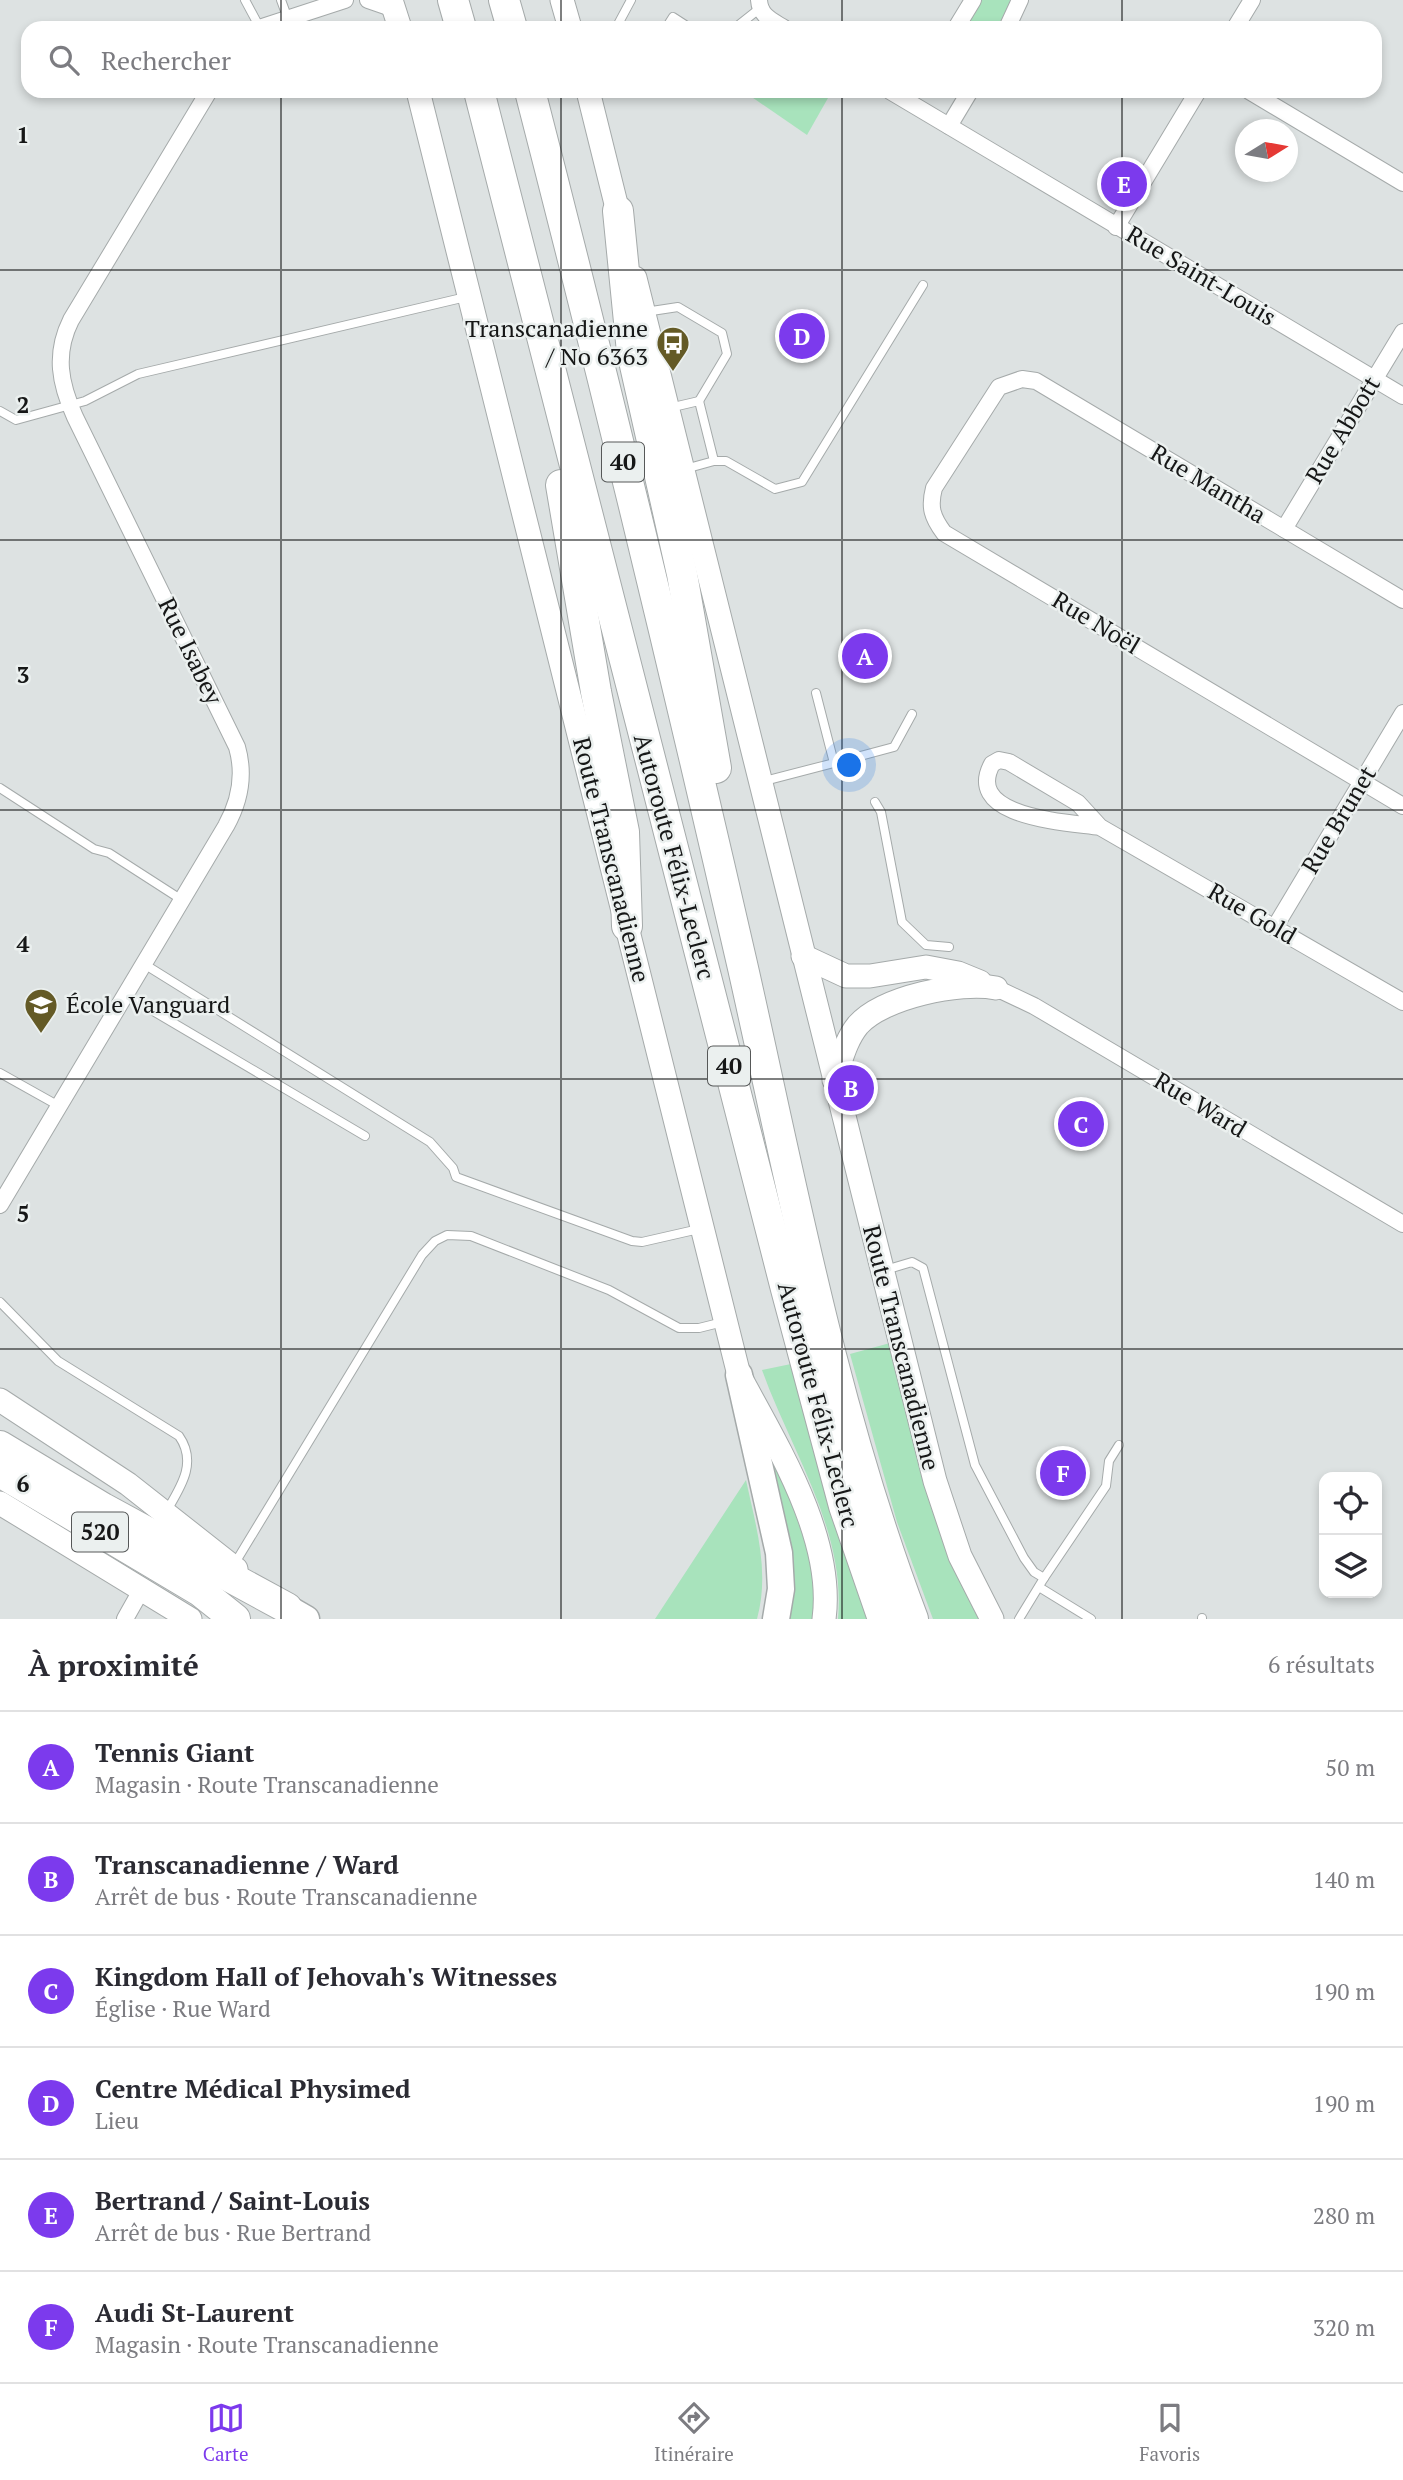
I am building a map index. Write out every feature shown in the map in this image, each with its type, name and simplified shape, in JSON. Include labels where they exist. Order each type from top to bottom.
[{"type":"highway","points":[[453,0],[459,21]]},
{"type":"highway","points":[[504,0],[510,21]]},
{"type":"highway","name":"Autoroute Félix-Leclerc","points":[[481,98],[786,1289],[844,1506],[883,1619]]},
{"type":"highway","name":"Autoroute Félix-Leclerc","points":[[532,98],[683,706],[815,1283],[863,1473],[913,1619]]},
{"type":"highway","points":[[618,211],[632,352],[692,626],[728,831],[737,945]]},
{"type":"highway","points":[[523,264],[596,692],[624,832],[627,926]]},
{"type":"highway","name":"520","points":[[0,1446],[103,1508],[296,1613]]},
{"type":"highway","name":"520","points":[[0,1472],[200,1591],[234,1619]]},
{"type":"main road","points":[[562,0],[568,21]]},
{"type":"main road","name":"Route Transcanadienne","points":[[420,98],[739,1375],[780,1451],[817,1542],[825,1572],[824,1619]]},
{"type":"main road","name":"Route Transcanadienne","points":[[590,98],[941,1505],[960,1556],[992,1619]]},
{"type":"main road","points":[[803,956],[846,976],[870,976],[933,967],[958,973],[996,988]]},
{"type":"main road","points":[[834,1080],[854,1031],[880,1010],[942,989],[972,986],[996,988]]},
{"type":"main road","points":[[739,1375],[779,1553],[781,1590],[776,1619]]},
{"type":"main road","points":[[0,1400],[128,1484],[296,1613]]},
{"type":"main road","points":[[0,1503],[143,1587],[190,1619]]},
{"type":"street","points":[[282,21],[345,0]]},
{"type":"street","points":[[368,0],[395,12]]},
{"type":"street","points":[[960,21],[972,0]]},
{"type":"street","points":[[1010,21],[1020,0]]},
{"type":"street","points":[[1239,21],[1252,0]]},
{"type":"street","points":[[759,5],[776,21]]},
{"type":"street","name":"Rue Isabey","points":[[0,1205],[236,807],[241,780],[239,755],[70,407],[59,369],[68,328],[205,98]]},
{"type":"street","name":"Rue Saint-Louis","points":[[915,98],[949,126],[1403,396]]},
{"type":"street","points":[[949,126],[966,98]]},
{"type":"street","points":[[1116,227],[1194,98]]},
{"type":"street","points":[[1261,98],[1403,183]]},
{"type":"street","name":"Rue Abbott","points":[[1284,529],[1403,332]]},
{"type":"street","name":"Rue Mantha","points":[[1009,382],[1022,379],[1036,381],[1403,600]]},
{"type":"street","name":"Rue Noël","points":[[1009,382],[999,387],[934,488],[930,502],[933,519],[944,533],[1403,806]]},
{"type":"street","name":"Rue Brunet","points":[[1275,928],[1403,713]]},
{"type":"street","name":"Rue Gold","points":[[1100,827],[1028,817],[1000,803],[986,788],[985,780],[992,764],[999,760],[1020,769],[1079,803],[1100,827],[1403,1002]]},
{"type":"street","name":"Rue Ward","points":[[996,988],[1034,1006],[1403,1224]]},
{"type":"street","points":[[125,1619],[143,1587]]},
{"type":"lane","points":[[244,0],[255,21]]},
{"type":"lane","points":[[281,0],[288,19]]},
{"type":"lane","points":[[620,21],[631,0]]},
{"type":"lane","points":[[742,21],[759,5]]},
{"type":"lane","points":[[683,470],[714,461],[726,461],[775,489],[804,480],[923,285]]},
{"type":"lane","points":[[0,411],[16,420],[70,407],[138,374],[470,296]]},
{"type":"lane","points":[[644,312],[678,307],[722,333],[727,354],[699,401],[714,461]]},
{"type":"lane","points":[[668,408],[699,401]]},
{"type":"lane","points":[[816,693],[834,763]]},
{"type":"lane","points":[[760,782],[894,747],[912,714]]},
{"type":"lane","points":[[0,788],[94,849],[109,853],[182,900]]},
{"type":"lane","points":[[875,802],[881,812],[902,922],[926,945],[949,947]]},
{"type":"lane","points":[[144,964],[430,1142],[453,1168],[456,1177],[632,1241],[642,1242],[703,1228]]},
{"type":"lane","points":[[125,995],[365,1136]]},
{"type":"lane","points":[[0,1073],[59,1106]]},
{"type":"lane","points":[[233,1566],[422,1255],[441,1237],[465,1234],[496,1244],[609,1290],[679,1328],[699,1328],[726,1321]]},
{"type":"lane","points":[[882,1271],[912,1262],[923,1268],[975,1465],[1024,1558],[1034,1572],[1044,1578]]},
{"type":"lane","points":[[0,1302],[58,1360],[178,1436],[187,1452],[188,1469],[165,1513]]},
{"type":"lane","points":[[1019,1619],[1106,1486],[1109,1461],[1119,1445]]},
{"type":"lane","points":[[1039,1587],[1091,1619]]},
{"type":"green space","points":[[982,0],[1010,0],[1001,21],[969,21]]},
{"type":"green space","points":[[753,98],[828,98],[807,135]]},
{"type":"green space","points":[[890,1343],[985,1619],[933,1619],[897,1522],[850,1354]]},
{"type":"green space","points":[[791,1364],[827,1496],[868,1619],[838,1619],[834,1554],[825,1522],[762,1370]]},
{"type":"green space","points":[[775,1456],[814,1568],[816,1619],[787,1619],[769,1457]]},
{"type":"green space","points":[[746,1480],[762,1566],[761,1601],[757,1619],[655,1619]]},
{"type":"place","name":"Bertrand / Saint-Louis","points":[[1124,184]]},
{"type":"place","name":"Centre Médical Physimed","points":[[802,336]]},
{"type":"place","name":"Transcanadienne / No 6363","points":[[673,373]]},
{"type":"place","name":"Tennis Giant","points":[[865,656]]},
{"type":"place","name":"École Vanguard","points":[[41,1035]]},
{"type":"place","name":"Transcanadienne / Ward","points":[[851,1088]]},
{"type":"place","name":"Kingdom Hall of Jehovah's Witnesses","points":[[1081,1124]]},
{"type":"place","name":"Audi St-Laurent","points":[[1063,1473]]}]
